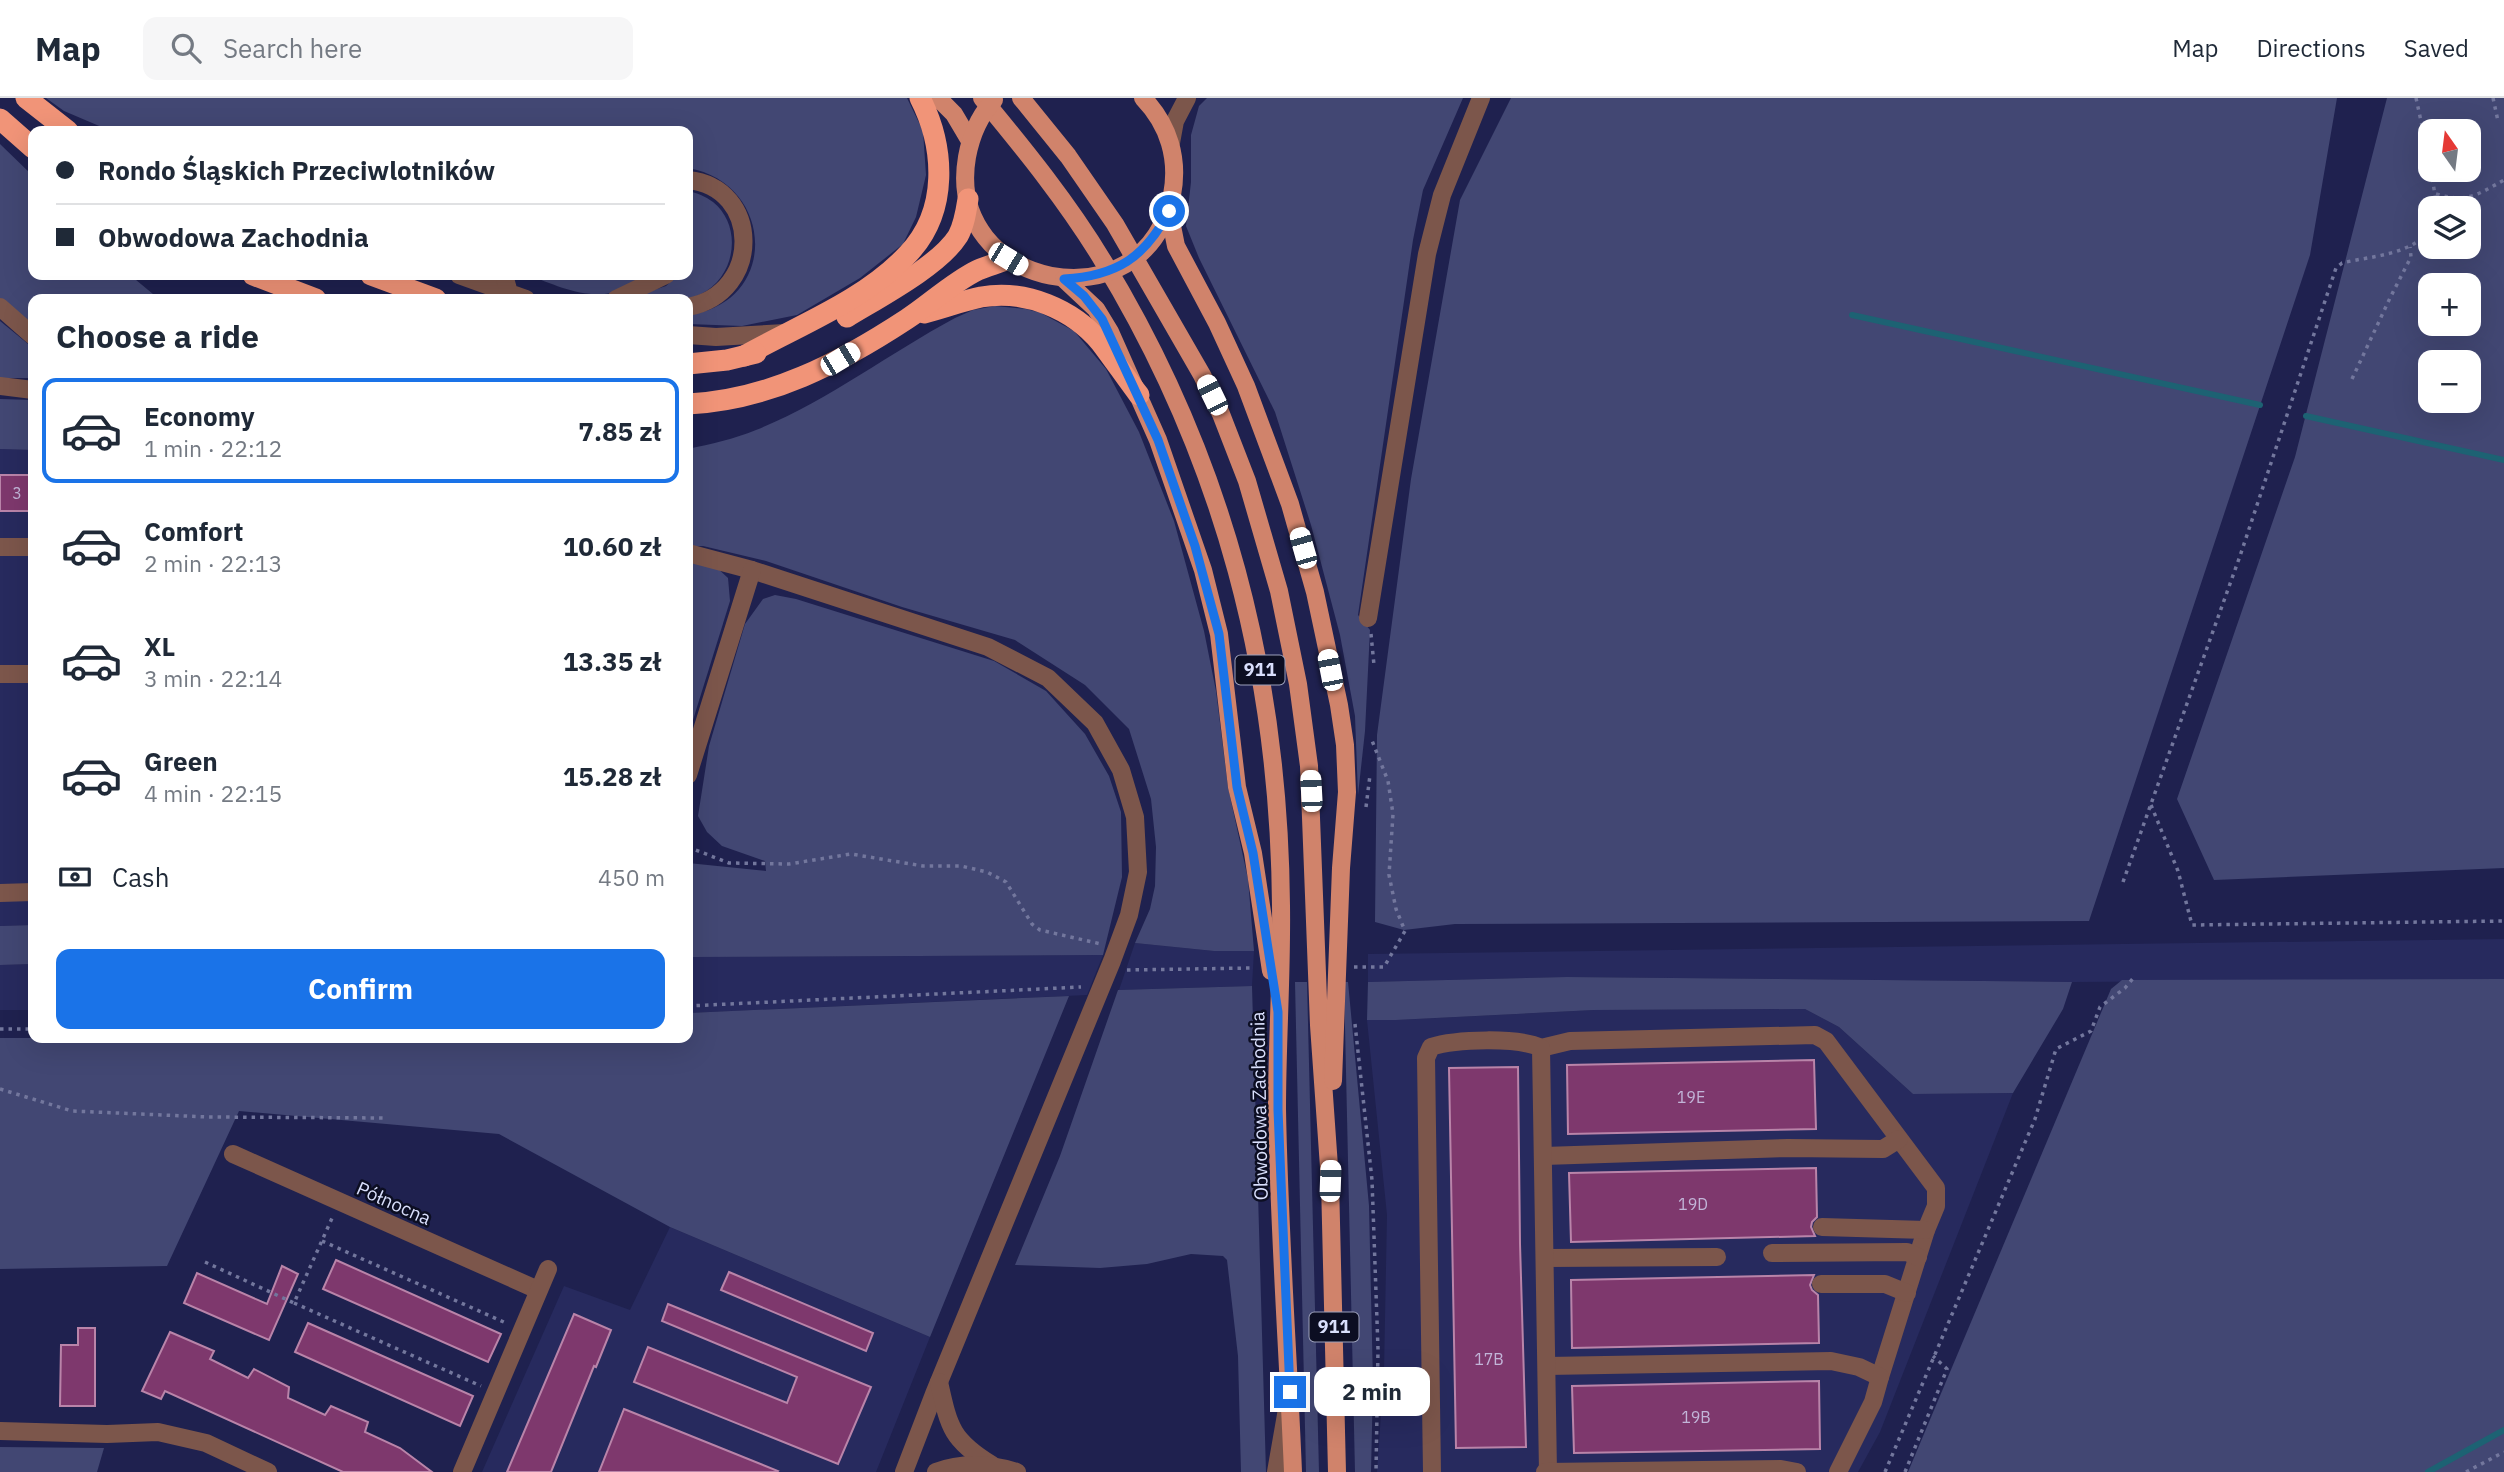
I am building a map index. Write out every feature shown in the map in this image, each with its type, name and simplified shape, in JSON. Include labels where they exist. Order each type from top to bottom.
[{"type":"highway","points":[[26,98],[62,126]]},
{"type":"highway","points":[[744,356],[850,299],[890,271],[910,253],[937,200],[939,163],[933,124],[920,98]]},
{"type":"highway","points":[[0,119],[28,144]]},
{"type":"highway","points":[[693,362],[744,356],[811,336],[853,313],[937,258],[957,238],[963,226],[968,199]]},
{"type":"highway","points":[[693,404],[719,401],[782,386],[840,359],[909,318],[969,275],[1008,259]]},
{"type":"highway","points":[[266,280],[303,294]]},
{"type":"highway","points":[[385,280],[422,294]]},
{"type":"highway","points":[[909,318],[981,297],[1033,299],[1063,313],[1087,329],[1101,343],[1139,395]]},
{"type":"main road","points":[[938,98],[954,114],[970,141]]},
{"type":"main road","name":"Obwodowa Zachodnia","points":[[982,98],[1068,208],[1103,260],[1151,345],[1191,432],[1215,496],[1246,605],[1263,685],[1274,780],[1281,905],[1278,1110],[1293,1472]]},
{"type":"main road","points":[[997,98],[978,123],[970,141],[965,170],[968,199],[976,222],[990,242],[1008,259],[1044,276],[1064,279],[1086,278],[1108,272],[1128,262],[1145,248],[1169,211],[1176,177],[1171,143],[1164,124],[1143,98]]},
{"type":"main road","name":"911","points":[[1021,98],[1068,156],[1115,224],[1175,326],[1221,414],[1242,469],[1279,590],[1294,662],[1309,766],[1319,1011],[1330,1181],[1337,1472]]},
{"type":"main road","points":[[1169,211],[1176,246],[1217,323],[1246,386],[1290,504],[1315,593],[1345,745],[1348,792],[1340,868],[1330,1181]]},
{"type":"main road","points":[[1064,279],[1084,296],[1102,319],[1139,395],[1188,522],[1219,634],[1237,787],[1253,853],[1278,1012]]},
{"type":"street","points":[[1171,143],[1175,121],[1186,98]]},
{"type":"street","points":[[1368,618],[1427,254],[1442,195],[1481,98]]},
{"type":"street","points":[[693,180],[712,187],[729,201],[740,222],[743,245],[741,260],[730,284],[713,299],[693,305]]},
{"type":"street","points":[[473,280],[512,294]]},
{"type":"street","points":[[626,294],[656,280]]},
{"type":"street","points":[[0,307],[28,332]]},
{"type":"street","points":[[693,335],[716,337],[785,333]]},
{"type":"street","points":[[0,386],[28,389]]},
{"type":"street","points":[[0,547],[28,547]]},
{"type":"street","points":[[693,554],[752,570],[988,647],[1048,678],[1095,723],[1121,770],[1135,817],[1138,872],[1129,915],[904,1472]]},
{"type":"street","points":[[693,759],[752,570]]},
{"type":"street","points":[[0,674],[28,674]]},
{"type":"street","points":[[0,893],[28,892]]},
{"type":"street","points":[[1432,1472],[1426,1058],[1431,1047],[1446,1042],[1528,1042],[1541,1048],[1570,1041],[1815,1035],[1826,1041],[1936,1188],[1936,1206],[1926,1230],[1873,1402],[1838,1472]]},
{"type":"street","points":[[1541,1048],[1547,1472],[1781,1469],[1797,1472]]},
{"type":"street","points":[[1544,1156],[1883,1149],[1899,1139]]},
{"type":"street","name":"Północna","points":[[233,1154],[538,1290]]},
{"type":"street","points":[[1822,1227],[1926,1230]]},
{"type":"street","points":[[1772,1253],[1907,1252],[1918,1256]]},
{"type":"street","points":[[1546,1258],[1717,1257]]},
{"type":"street","points":[[462,1472],[548,1269]]},
{"type":"street","points":[[1821,1284],[1885,1284],[1907,1293]]},
{"type":"street","points":[[1547,1366],[1831,1361],[1859,1367],[1880,1377]]},
{"type":"street","points":[[939,1382],[953,1432],[972,1452],[992,1465],[1017,1472]]},
{"type":"street","points":[[1276,1472],[1290,1392]]},
{"type":"street","points":[[0,1431],[107,1434],[158,1432],[205,1443],[268,1472]]},
{"type":"street","points":[[936,1472],[948,1467],[992,1465]]},
{"type":"path","points":[[2416,98],[2420,119]]},
{"type":"path","points":[[2493,98],[2498,121]]},
{"type":"path","points":[[2434,182],[2436,194],[2455,200],[2477,195],[2504,180]]},
{"type":"path","points":[[2123,882],[2240,556],[2336,268],[2343,262],[2410,247],[2418,240]]},
{"type":"path","points":[[2352,379],[2411,257],[2410,247]]},
{"type":"path","points":[[1368,618],[1374,665]]},
{"type":"path","points":[[1371,738],[1388,781],[1393,814],[1389,875],[1396,909],[1405,931],[1384,967]]},
{"type":"path","points":[[1365,817],[1370,775]]},
{"type":"path","points":[[2151,805],[2178,872],[2192,925],[2504,921]]},
{"type":"path","points":[[693,849],[729,863],[789,864],[850,854],[923,866],[961,866],[987,872],[1006,882],[1032,924],[1040,930],[1080,937],[1116,950]]},
{"type":"path","points":[[1355,967],[1355,979]]},
{"type":"path","points":[[693,1006],[1216,969]]},
{"type":"path","points":[[1885,1472],[2035,1119],[2056,1049],[2091,1031],[2100,1007],[2125,988],[2135,976]]},
{"type":"path","points":[[1355,1016],[1372,1180],[1377,1349],[1376,1472]]},
{"type":"path","points":[[0,1029],[28,1029]]},
{"type":"path","points":[[2,1091],[72,1111],[209,1117],[387,1118]]},
{"type":"path","points":[[294,1303],[340,1202]]},
{"type":"path","points":[[322,1241],[521,1330]]},
{"type":"path","points":[[205,1262],[495,1392]]},
{"type":"path","points":[[1905,1472],[1947,1369],[1933,1356]]},
{"type":"path","points":[[2466,1472],[2504,1452]]},
{"type":"shaded area","points":[[46,98],[907,98],[923,131],[926,175],[916,217],[903,244],[860,278],[797,315],[742,326],[693,324],[693,314],[718,306],[739,289],[751,267],[755,243],[750,218],[738,196],[717,178],[693,170],[693,126],[99,126],[64,111]]},
{"type":"shaded area","points":[[1207,98],[1463,98],[1423,190],[1413,240],[1358,615],[1370,630],[1365,731],[1358,795],[1355,716],[1340,635],[1311,525],[1275,412],[1186,226],[1191,182],[1191,135],[1199,106]]},
{"type":"shaded area","points":[[1511,98],[2337,98],[2310,255],[2089,921],[1455,924],[1404,930],[1375,922],[1377,735],[1411,479],[1460,200]]},
{"type":"shaded area","points":[[2387,98],[2504,98],[2504,868],[2214,880],[2177,799],[2295,457]]},
{"type":"shaded area","points":[[0,144],[28,171],[28,280],[136,280],[153,294],[28,294],[28,321],[0,298]]},
{"type":"shaded area","points":[[693,193],[701,195],[723,212],[729,224],[732,237],[728,264],[713,286],[693,297],[693,294],[641,294],[666,286],[673,280],[693,280]]},
{"type":"shaded area","points":[[542,280],[644,280],[604,294],[582,293]]},
{"type":"shaded area","points":[[995,306],[1026,309],[1041,313],[1074,331],[1106,369],[1139,432],[1174,521],[1204,631],[1216,691],[1228,787],[1248,879],[1254,951],[1214,951],[1135,943],[1150,909],[1155,886],[1156,847],[1151,799],[1129,729],[1085,685],[1015,640],[902,607],[766,561],[703,546],[693,547],[693,448],[739,436],[782,419],[973,310]]},
{"type":"shaded area","points":[[0,321],[28,344],[28,378],[0,378]]},
{"type":"shaded area","points":[[0,399],[28,400],[28,450],[0,449]]},
{"type":"shaded area","points":[[0,449],[28,450],[28,925],[0,926]]},
{"type":"shaded area","points":[[693,562],[715,566],[728,578],[730,601],[693,720]]},
{"type":"shaded area","points":[[775,595],[796,599],[994,661],[1046,691],[1085,734],[1109,776],[1121,812],[1122,877],[1103,955],[693,957],[693,864],[766,871],[765,861],[722,846],[707,832],[698,816],[709,746],[745,624],[763,599]]},
{"type":"shaded area","points":[[28,925],[28,964],[0,965],[0,926]]},
{"type":"shaded area","points":[[2504,939],[2504,979],[2072,982],[1567,977],[1368,982],[1368,954]]},
{"type":"shaded area","points":[[1135,943],[1214,951],[1254,951],[1252,986],[1119,990]]},
{"type":"shaded area","points":[[1103,955],[1087,995],[693,1013],[693,957]]},
{"type":"shaded area","points":[[28,964],[28,1010],[0,1010],[0,965]]},
{"type":"shaded area","points":[[1567,977],[2072,982],[2063,1009],[2013,1093],[1913,1094],[1839,1027],[1805,1009],[1594,1010],[1367,1020],[1368,982]]},
{"type":"shaded area","points":[[2504,979],[2504,1472],[1908,1472],[2111,989],[2122,980]]},
{"type":"shaded area","points":[[1295,982],[1307,982],[1319,1472],[1306,1472]]},
{"type":"shaded area","points":[[1344,982],[1348,982],[1369,1206],[1373,1383],[1371,1472],[1355,1472]]},
{"type":"shaded area","points":[[1252,986],[1266,1472],[1241,1472],[1238,1356],[1227,1260],[1223,1256],[1191,1254],[1147,1264],[1100,1268],[1015,1265],[1060,1156],[1118,990]]},
{"type":"shaded area","points":[[1069,996],[930,1337],[670,1227],[499,1134],[239,1111],[167,1266],[0,1269],[0,1038],[28,1038],[28,1043],[693,1043],[693,1013]]},
{"type":"shaded area","points":[[1805,1009],[1839,1027],[1913,1094],[2013,1093],[1880,1432],[1858,1472],[1377,1472],[1384,1370],[1387,1215],[1367,1020],[1594,1010]]},
{"type":"shaded area","points":[[670,1227],[930,1337],[876,1472],[482,1472],[564,1286],[630,1310]]},
{"type":"shaded area","points":[[0,1447],[104,1448],[97,1472],[0,1472]]},
{"type":"building","points":[[0,475],[28,475],[28,511],[0,511]]},
{"type":"building","points":[[1814,1060],[1816,1129],[1568,1134],[1567,1065]]},
{"type":"building","points":[[1518,1067],[1526,1447],[1456,1448],[1449,1068]]},
{"type":"building","points":[[1816,1168],[1817,1217],[1811,1227],[1815,1236],[1571,1242],[1569,1173]]},
{"type":"building","points":[[336,1260],[501,1334],[488,1362],[323,1289]]},
{"type":"building","points":[[282,1266],[298,1274],[269,1340],[184,1303],[197,1273],[267,1304]]},
{"type":"building","points":[[729,1272],[873,1333],[866,1351],[721,1290]]},
{"type":"building","points":[[1814,1275],[1810,1285],[1818,1295],[1819,1343],[1572,1348],[1571,1280]]},
{"type":"building","points":[[668,1304],[871,1387],[838,1464],[634,1382],[648,1347],[787,1403],[797,1377],[662,1321]]},
{"type":"building","points":[[574,1314],[611,1330],[596,1367],[594,1366],[551,1472],[507,1472]]},
{"type":"building","points":[[308,1323],[473,1396],[460,1426],[295,1352]]},
{"type":"building","points":[[78,1328],[95,1328],[95,1406],[60,1406],[61,1345],[78,1345]]},
{"type":"building","points":[[170,1332],[214,1351],[210,1359],[248,1378],[254,1369],[289,1387],[288,1398],[325,1415],[331,1406],[368,1422],[365,1432],[400,1448],[432,1472],[343,1472],[165,1391],[161,1399],[142,1391]]},
{"type":"building","points":[[1819,1381],[1820,1449],[1574,1453],[1572,1386]]},
{"type":"building","points":[[624,1409],[778,1471],[599,1472]]},
{"type":"waterway","points":[[1852,315],[2260,405]]},
{"type":"waterway","points":[[2306,416],[2504,460]]},
{"type":"waterway","points":[[2428,1472],[2504,1430]]},
{"type":"route","points":[[1169,211],[1145,248],[1128,262],[1108,272],[1086,278],[1064,279],[1096,309],[1110,332],[1158,440],[1188,522],[1219,634],[1237,787],[1253,853],[1278,1012],[1282,1248],[1290,1392]]}]
